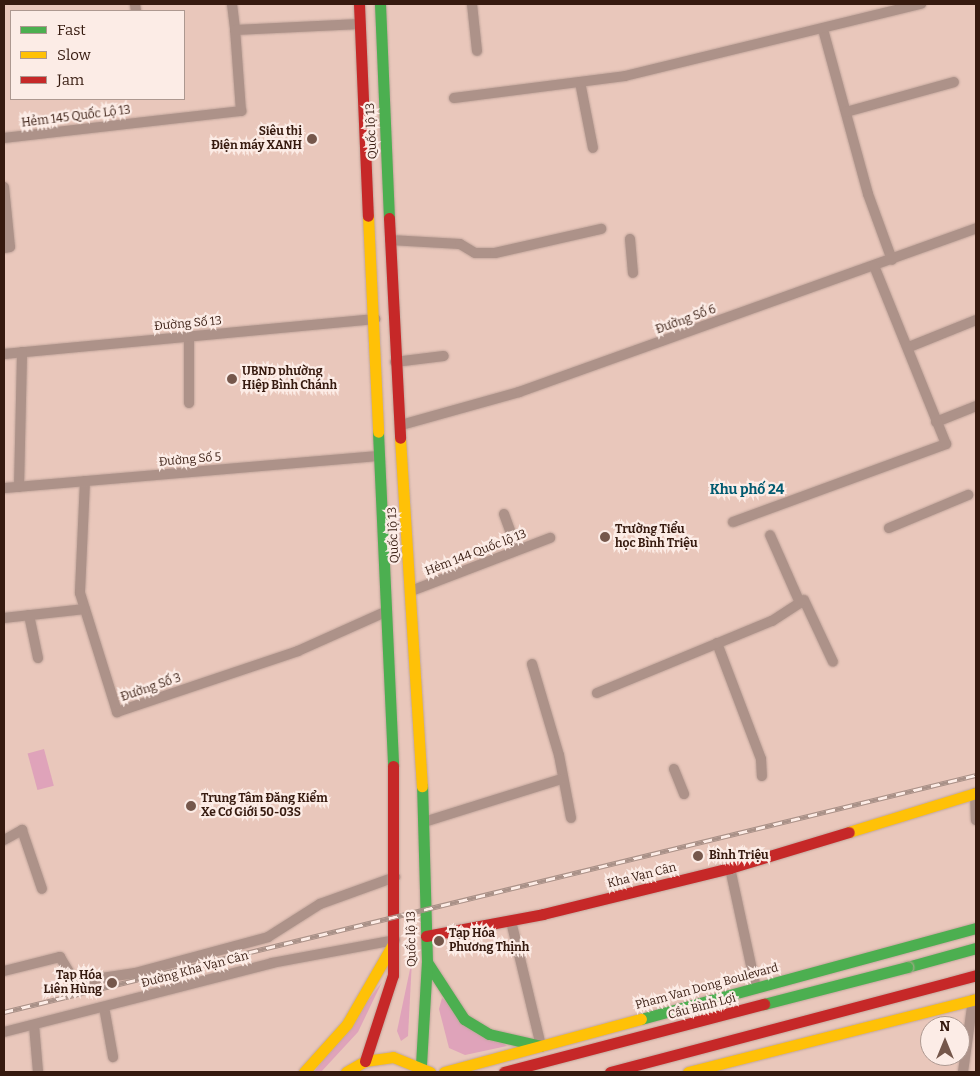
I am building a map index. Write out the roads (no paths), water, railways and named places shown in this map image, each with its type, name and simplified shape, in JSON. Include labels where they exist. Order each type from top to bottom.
[{"type":"main road","name":"Quốc lộ 13","points":[[360,4],[370,184],[395,877],[395,940],[387,1003],[364,1061]]},
{"type":"main road","name":"Quốc lộ 13","points":[[380,4],[395,362],[401,425],[424,822],[427,962],[425,1069]]},
{"type":"main road","points":[[370,184],[388,183]]},
{"type":"main road","name":"Kha Vạn Cân","points":[[426,936],[511,921],[730,868],[976,793]]},
{"type":"main road","points":[[976,928],[976,949]]},
{"type":"main road","name":"Pham Van Dong Boulevard","points":[[444,1072],[976,928]]},
{"type":"main road","points":[[304,1072],[348,1024],[395,940]]},
{"type":"main road","name":"Cầu Bình Lợi","points":[[504,1072],[976,949]]},
{"type":"main road","points":[[427,962],[464,1018],[488,1034],[541,1046],[521,1072]]},
{"type":"main road","points":[[610,1072],[976,977],[974,999],[688,1072]]},
{"type":"main road","points":[[346,1072],[364,1061],[393,1057],[425,1069]]},
{"type":"street","points":[[232,4],[235,30],[360,24]]},
{"type":"street","points":[[472,4],[477,50]]},
{"type":"street","points":[[454,98],[625,76],[921,4]]},
{"type":"street","name":"Hẻm 145 Quốc Lộ 13","points":[[4,138],[241,111],[235,30]]},
{"type":"street","points":[[824,34],[892,260]]},
{"type":"street","points":[[580,82],[593,148]]},
{"type":"street","points":[[846,112],[954,82]]},
{"type":"street","points":[[4,187],[7,248]]},
{"type":"street","name":"Đường Số 6","points":[[401,425],[519,392],[892,260],[976,228]]},
{"type":"street","points":[[390,240],[460,244],[475,253],[496,253],[601,229]]},
{"type":"street","points":[[630,239],[633,273]]},
{"type":"street","points":[[733,522],[946,444],[936,422],[909,347],[874,266]]},
{"type":"street","name":"Đường Số 13","points":[[4,354],[375,319]]},
{"type":"street","points":[[909,347],[976,320]]},
{"type":"street","points":[[189,337],[189,403]]},
{"type":"street","points":[[19,487],[22,352]]},
{"type":"street","points":[[395,362],[444,356]]},
{"type":"street","points":[[936,422],[976,406]]},
{"type":"street","name":"Đường Số 5","points":[[4,488],[379,456]]},
{"type":"street","name":"Đường Số 3","points":[[85,481],[80,593],[117,712],[298,651],[385,612]]},
{"type":"street","points":[[889,528],[968,495]]},
{"type":"street","points":[[504,514],[517,550]]},
{"type":"street","points":[[770,535],[833,662]]},
{"type":"street","name":"Hẻm 144 Quốc lộ 13","points":[[411,591],[550,538]]},
{"type":"street","points":[[597,693],[772,621],[802,601]]},
{"type":"street","points":[[4,618],[84,609]]},
{"type":"street","points":[[29,615],[38,658]]},
{"type":"street","points":[[717,643],[761,760],[762,776]]},
{"type":"street","points":[[532,664],[559,755],[561,779],[571,818]]},
{"type":"street","points":[[674,769],[684,794]]},
{"type":"street","points":[[424,822],[561,779]]},
{"type":"street","points":[[976,793],[976,820]]},
{"type":"street","points":[[4,840],[22,830],[42,889]]},
{"type":"street","points":[[730,868],[756,988]]},
{"type":"street","points":[[4,971],[60,957],[75,982],[135,973],[268,937],[320,904],[395,877]]},
{"type":"street","points":[[511,921],[541,1046]]},
{"type":"street","name":"Đường Kha Vạn Cân","points":[[4,1032],[272,963],[395,940]]},
{"type":"street","points":[[963,1072],[974,999]]},
{"type":"street","points":[[104,1007],[113,1057]]},
{"type":"street","points":[[34,1025],[38,1072]]},
{"type":"railway","points":[[4,1012],[976,775]]},
{"type":"place","name":"Siêu thị Điện máy XANH","points":[[312,139]]},
{"type":"place","name":"UBND phường Hiệp Bình Chánh","points":[[232,379]]},
{"type":"place","name":"Trường Tiểu học Bình Triệu","points":[[605,537]]},
{"type":"place","name":"Trung Tâm Đăng Kiểm Xe Cơ Giới 50-03S","points":[[191,806]]},
{"type":"place","name":"Bình Triệu","points":[[698,856]]},
{"type":"place","name":"Tạp Hóa Phương Thịnh","points":[[439,941]]},
{"type":"place","name":"Tạp Hóa Liên Hùng","points":[[112,983]]},
{"type":"district","name":"Khu phố 24","points":[[747,490]]}]
